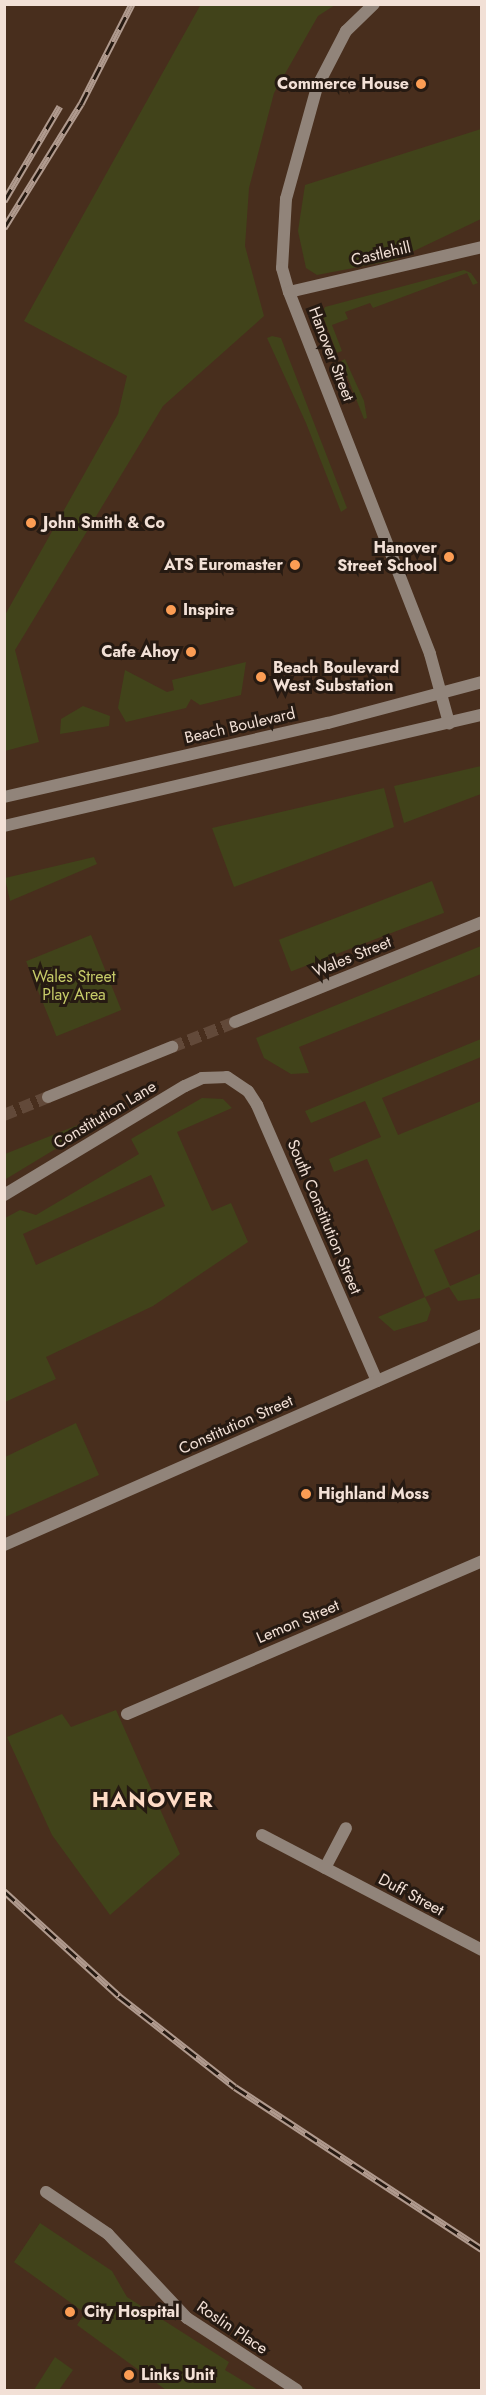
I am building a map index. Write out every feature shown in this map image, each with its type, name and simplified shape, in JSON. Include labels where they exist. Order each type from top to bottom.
[{"type":"street","name":"Hanover Street","points":[[374,4],[354,21],[335,48],[304,125],[283,218],[282,268],[289,292],[430,654],[449,723]]},
{"type":"street","name":"Castlehill","points":[[289,292],[482,247]]},
{"type":"street","name":"Beach Boulevard","points":[[4,797],[328,723],[482,682]]},
{"type":"street","points":[[4,826],[482,715]]},
{"type":"street","name":"Wales Street","points":[[235,1022],[482,922]]},
{"type":"street","points":[[48,1097],[172,1047]]},
{"type":"street","name":"Constitution Lane","points":[[4,1195],[185,1086],[202,1078],[227,1077]]},
{"type":"street","name":"South Constitution Street","points":[[227,1077],[248,1091],[257,1105],[377,1382]]},
{"type":"street","name":"Constitution Street","points":[[4,1545],[482,1335]]},
{"type":"street","name":"Lemon Street","points":[[127,1714],[482,1561]]},
{"type":"street","points":[[325,1868],[346,1828]]},
{"type":"street","name":"Duff Street","points":[[262,1835],[482,1950]]},
{"type":"street","name":"Roslin Place","points":[[46,2192],[108,2234],[187,2318],[297,2391]]},
{"type":"green space","points":[[201,4],[335,5],[318,16],[274,93],[249,188],[245,246],[264,316],[163,406],[15,650],[39,742],[5,751],[5,615],[118,414],[127,376],[24,321]]},
{"type":"green space","points":[[481,129],[481,219],[395,260],[317,275],[306,268],[298,231],[305,185]]},
{"type":"green space","points":[[464,270],[471,273],[478,283],[473,285],[467,273],[373,308],[370,303],[345,312],[348,319],[332,325],[342,351],[337,353],[322,314],[325,307]]},
{"type":"green space","points":[[272,336],[281,338],[347,508],[341,512],[306,423],[267,338]]},
{"type":"green space","points":[[345,359],[364,401],[367,418],[364,419],[341,361]]},
{"type":"green space","points":[[246,662],[241,695],[200,705],[191,699],[186,708],[126,722],[118,708],[125,670],[167,692],[174,690],[172,680]]},
{"type":"green space","points":[[83,706],[110,716],[109,726],[60,734],[61,719]]},
{"type":"green space","points":[[481,766],[481,794],[404,823],[394,786]]},
{"type":"green space","points":[[384,788],[394,827],[234,887],[212,828]]},
{"type":"green space","points":[[94,857],[97,864],[10,901],[5,878]]},
{"type":"green space","points":[[432,881],[444,913],[291,972],[279,940]]},
{"type":"green space","name":"Wales Street Play Area","points":[[91,935],[121,1010],[56,1036],[26,961]]},
{"type":"green space","points":[[481,946],[481,974],[299,1047],[309,1073],[291,1074],[264,1058],[256,1038]]},
{"type":"green space","points":[[481,1039],[481,1057],[382,1098],[398,1135],[481,1101],[481,1229],[434,1250],[450,1286],[481,1273],[481,1298],[458,1301],[449,1287],[425,1297],[367,1159],[334,1172],[329,1159],[381,1137],[365,1101],[311,1123],[305,1111]]},
{"type":"green space","points":[[202,1098],[223,1099],[232,1108],[177,1132],[212,1211],[231,1203],[248,1242],[153,1306],[46,1357],[56,1379],[5,1402],[5,1218],[20,1210],[36,1215],[139,1154],[131,1139]],"holes":[[[151,1175],[165,1206],[36,1265],[23,1234]]]},
{"type":"green space","points":[[128,1105],[6,1179],[5,1180],[5,1154]]},
{"type":"green space","points":[[425,1297],[431,1309],[427,1321],[394,1331],[378,1317]]},
{"type":"green space","points":[[76,1423],[99,1475],[5,1517],[5,1457]]},
{"type":"green space","points":[[116,1710],[180,1854],[110,1915],[52,1835],[7,1737],[62,1714],[71,1727]]},
{"type":"green space","points":[[40,2223],[112,2271],[127,2297],[229,2362],[225,2370],[258,2390],[166,2390],[77,2325],[85,2313],[14,2262]]},
{"type":"green space","points":[[55,2357],[73,2370],[59,2390],[34,2390]]},
{"type":"tunnel","points":[[172,1047],[235,1022]]},
{"type":"tunnel","points":[[4,1115],[48,1097]]},
{"type":"railway","points":[[4,228],[81,104],[132,4]]},
{"type":"railway","points":[[4,201],[60,106]]},
{"type":"railway","points":[[4,1891],[119,1996],[235,2087],[482,2249]]},
{"type":"place","name":"Commerce House","points":[[421,84]]},
{"type":"place","name":"John Smith & Co","points":[[31,523]]},
{"type":"place","name":"Hanover Street School","points":[[449,557]]},
{"type":"place","name":"ATS Euromaster","points":[[295,565]]},
{"type":"place","name":"Inspire","points":[[171,610]]},
{"type":"place","name":"Cafe Ahoy","points":[[191,652]]},
{"type":"place","name":"Beach Boulevard West Substation","points":[[261,677]]},
{"type":"place","name":"Highland Moss","points":[[306,1494]]},
{"type":"place","name":"City Hospital","points":[[70,2312]]},
{"type":"place","name":"Links Unit","points":[[129,2375]]},
{"type":"district","name":"HANOVER","points":[[153,1800]]}]
